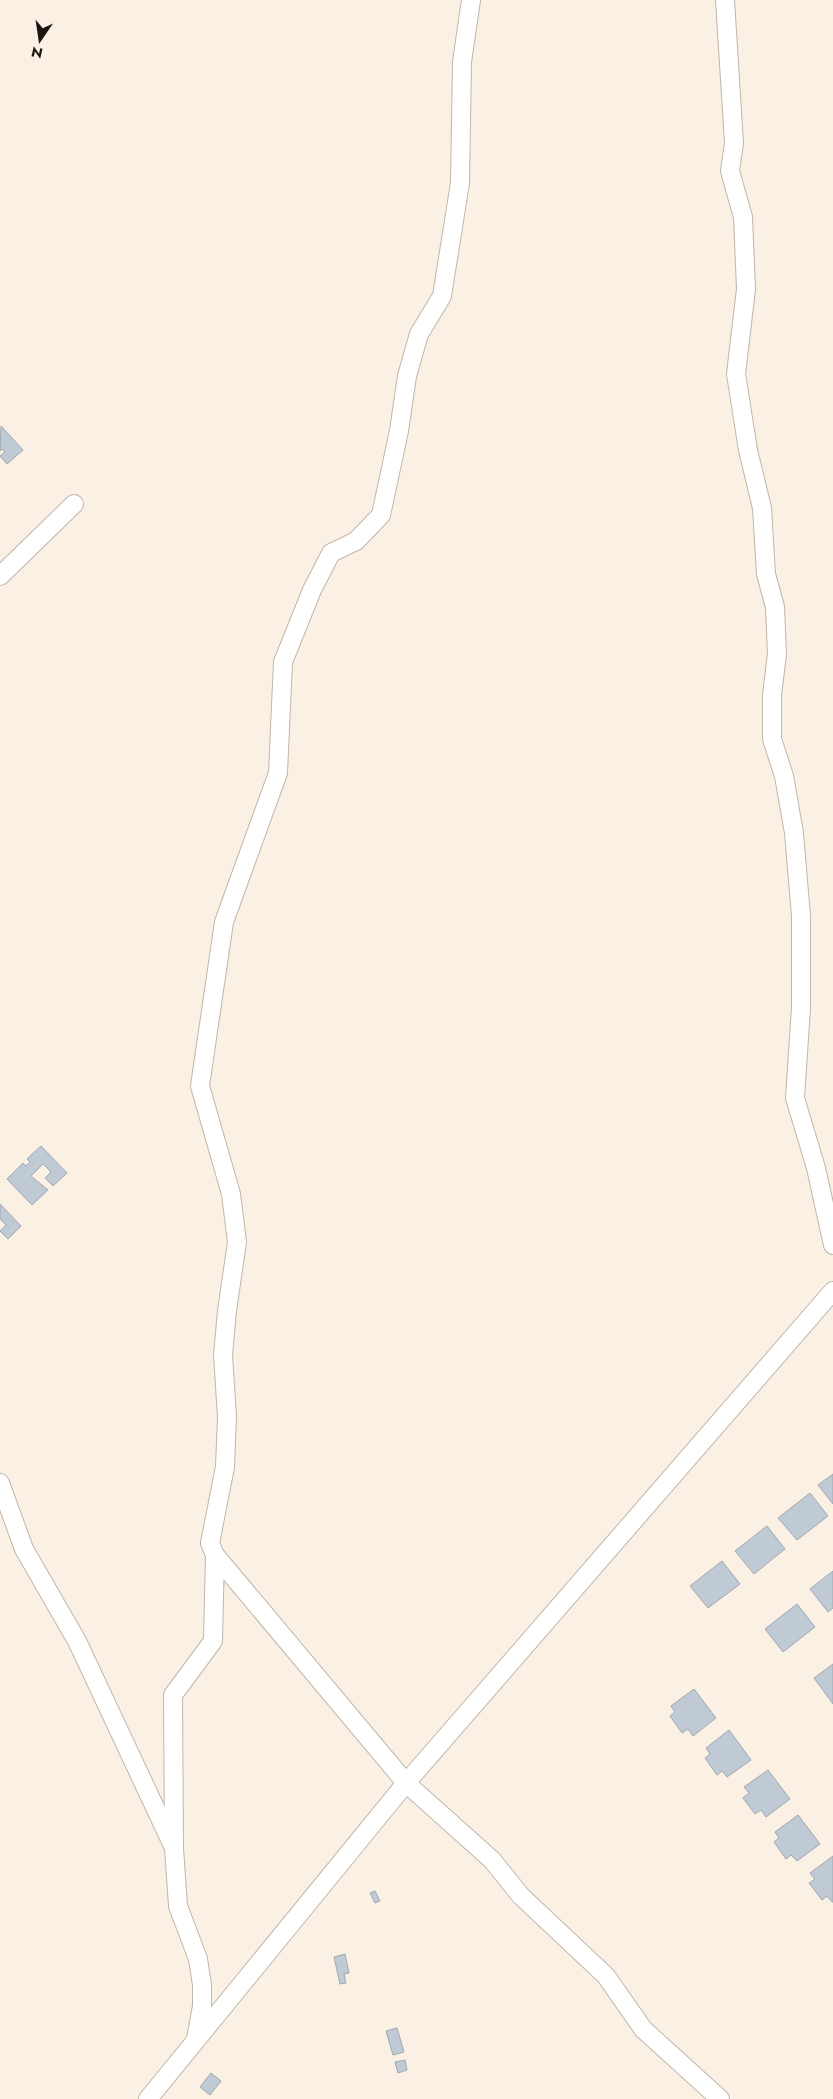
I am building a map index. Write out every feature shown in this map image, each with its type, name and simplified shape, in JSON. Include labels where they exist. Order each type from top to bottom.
[{"type":"street","points":[[471,0],[462,62],[460,184],[442,296],[419,334],[407,376],[399,431],[381,515],[356,541],[331,553],[312,590],[282,662],[278,773],[224,922],[200,1086],[231,1194],[237,1242],[223,1355],[227,1417],[225,1467],[210,1543],[215,1555],[406,1784],[492,1860],[520,1896],[606,1976],[644,2029],[720,2099]]},
{"type":"street","points":[[725,0],[734,143],[730,171],[743,217],[746,289],[736,374],[748,450],[762,508],[766,574],[775,607],[778,654],[772,695],[772,739],[784,776],[794,833],[801,916],[802,1008],[795,1098],[816,1168],[833,1245]]},
{"type":"street","points":[[0,576],[74,504]]},
{"type":"street","points":[[148,2099],[406,1784],[833,1291]]},
{"type":"street","points":[[0,1483],[24,1548],[78,1641],[174,1848]]},
{"type":"street","points":[[196,2040],[202,2006],[202,1985],[198,1959],[178,1906],[174,1848],[173,1694],[213,1641],[215,1555]]},
{"type":"building","points":[[1,426],[23,450],[7,464],[0,456],[5,452],[2,449],[0,451]]},
{"type":"building","points":[[41,1146],[67,1173],[53,1186],[45,1178],[51,1172],[43,1164],[31,1176],[48,1190],[32,1205],[7,1179],[23,1163],[26,1166],[30,1162],[27,1159]]},
{"type":"building","points":[[0,1204],[21,1226],[8,1239],[0,1231],[6,1225],[0,1219]]},
{"type":"building","points":[[833,1474],[833,1504],[818,1485]]},
{"type":"building","points":[[810,1493],[828,1516],[797,1540],[778,1518]]},
{"type":"building","points":[[767,1526],[785,1549],[754,1574],[735,1551]]},
{"type":"building","points":[[722,1561],[740,1584],[708,1608],[690,1586]]},
{"type":"building","points":[[833,1571],[833,1608],[828,1612],[810,1589]]},
{"type":"building","points":[[797,1604],[815,1627],[783,1652],[765,1629]]},
{"type":"building","points":[[833,1664],[833,1704],[814,1678]]},
{"type":"building","points":[[694,1689],[716,1718],[693,1736],[688,1729],[682,1733],[670,1716],[675,1712],[671,1706]]},
{"type":"building","points":[[729,1730],[751,1760],[727,1777],[722,1771],[717,1775],[705,1758],[710,1754],[706,1748]]},
{"type":"building","points":[[768,1770],[790,1799],[766,1817],[761,1810],[755,1814],[743,1798],[749,1793],[744,1787]]},
{"type":"building","points":[[798,1815],[820,1844],[797,1861],[791,1855],[786,1859],[774,1842],[779,1838],[775,1832]]},
{"type":"building","points":[[833,1856],[832,1902],[827,1896],[822,1900],[809,1883],[815,1879],[810,1873]]},
{"type":"building","points":[[375,1891],[380,1901],[375,1903],[370,1893]]},
{"type":"building","points":[[345,1954],[349,1973],[344,1974],[346,1983],[340,1984],[334,1957]]},
{"type":"building","points":[[397,2028],[404,2052],[393,2055],[386,2031]]},
{"type":"building","points":[[405,2060],[407,2070],[398,2073],[395,2062]]},
{"type":"building","points":[[211,2073],[221,2081],[210,2095],[200,2087]]}]
